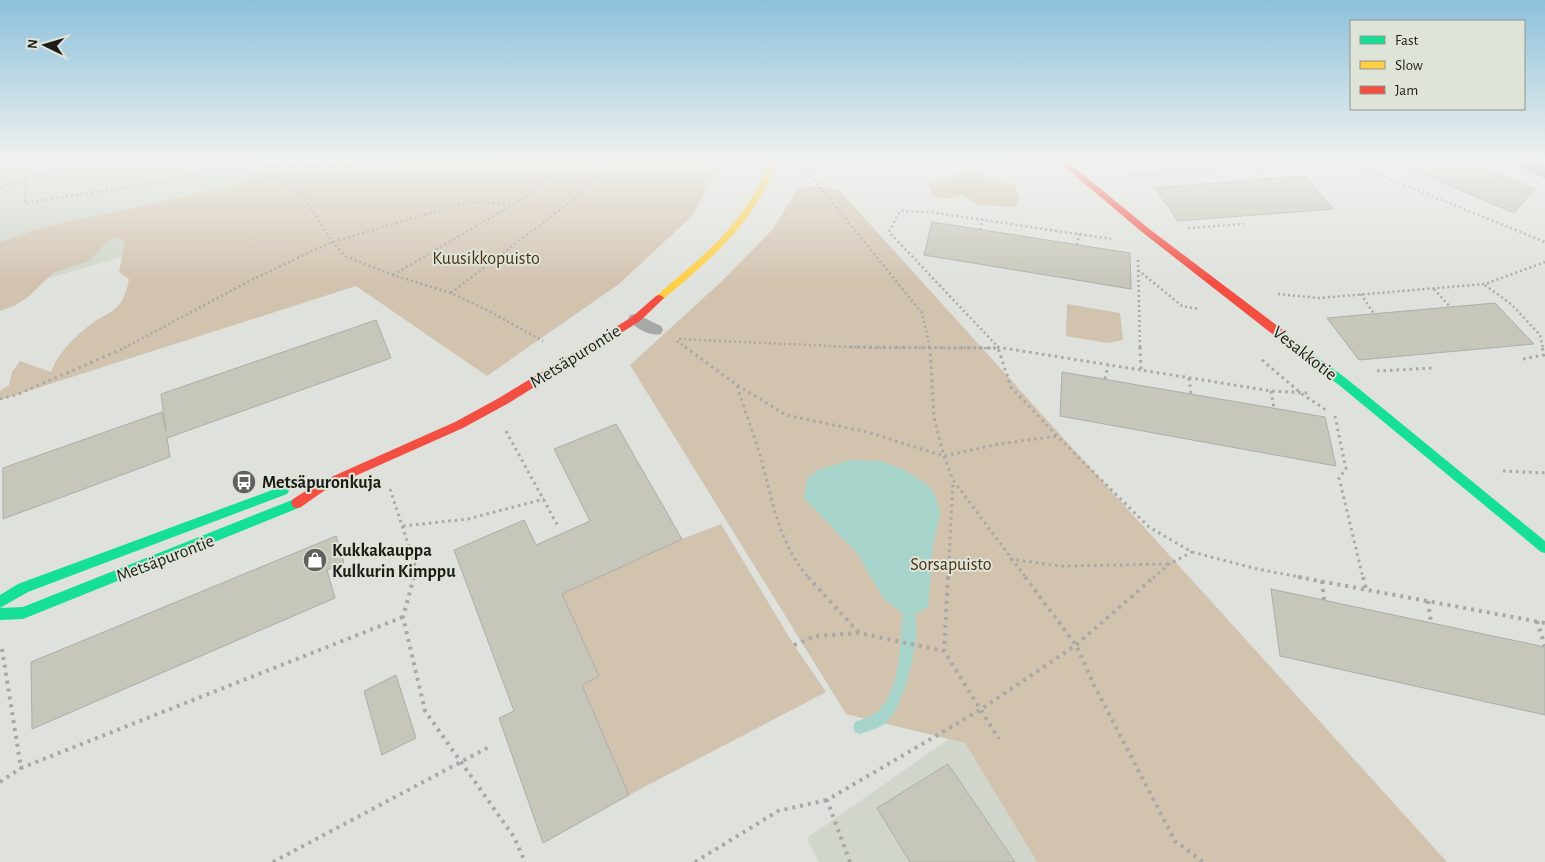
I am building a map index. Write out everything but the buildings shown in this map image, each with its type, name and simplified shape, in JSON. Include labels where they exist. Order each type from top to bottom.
[{"type":"street","name":"Metsäpurontie","points":[[0,614],[22,612],[232,531],[292,506],[324,485],[459,426],[503,401],[636,318],[721,244],[755,202]]},
{"type":"street","name":"Vesakkotie","points":[[1111,202],[1342,382],[1545,548]]},
{"type":"street","name":"Metsäpurontie","points":[[0,602],[23,588],[287,489],[324,485]]},
{"type":"lane","points":[[636,318],[655,330]]},
{"type":"path","points":[[308,202],[332,242],[345,256],[393,275],[451,293],[485,308],[549,344]]},
{"type":"path","points":[[0,399],[16,395],[123,349],[254,278],[332,242],[467,202]]},
{"type":"path","points":[[473,202],[514,204]]},
{"type":"path","points":[[451,293],[570,202]]},
{"type":"path","points":[[834,202],[922,313],[930,349],[934,418],[952,480],[1076,645],[1094,685],[1175,841],[1203,862]]},
{"type":"path","points":[[1447,202],[1545,242]]},
{"type":"path","points":[[393,275],[514,204]]},
{"type":"path","points":[[1145,230],[1121,241],[930,212],[900,211],[889,232],[998,348],[1011,387],[1057,436],[1149,527],[1192,552],[1257,569],[1545,623]]},
{"type":"path","points":[[980,230],[983,220]]},
{"type":"path","points":[[1186,228],[1244,224]]},
{"type":"path","points":[[1078,245],[1079,234]]},
{"type":"path","points":[[1127,239],[1138,247],[1141,370]]},
{"type":"path","points":[[1274,293],[1319,298],[1485,284],[1545,262]]},
{"type":"path","points":[[1138,270],[1182,306],[1202,309]]},
{"type":"path","points":[[1485,284],[1511,304],[1540,335],[1544,355],[1523,359]]},
{"type":"path","points":[[1433,288],[1450,307]]},
{"type":"path","points":[[1361,294],[1374,314]]},
{"type":"path","points":[[1057,436],[999,444],[944,456],[866,432],[786,415],[737,385],[674,339],[930,349],[998,348],[1271,391],[1302,394],[1331,389],[1342,382]]},
{"type":"path","points":[[1256,355],[1302,394],[1336,416],[1346,469],[1339,478],[1366,589]]},
{"type":"path","points":[[1105,379],[1108,365]]},
{"type":"path","points":[[1388,369],[1434,368]]},
{"type":"path","points":[[1190,378],[1191,394]]},
{"type":"path","points":[[737,385],[762,461],[777,523],[800,567],[859,633]]},
{"type":"path","points":[[1271,391],[1274,408]]},
{"type":"path","points":[[502,424],[559,528]]},
{"type":"path","points":[[1500,471],[1545,473]]},
{"type":"path","points":[[952,480],[944,651],[998,739]]},
{"type":"path","points":[[389,486],[416,568],[403,617],[425,711],[514,837],[525,862]]},
{"type":"path","points":[[403,526],[468,519],[544,499]]},
{"type":"path","points":[[695,862],[778,811],[827,800],[980,710],[1076,645],[1169,564],[1192,552]]},
{"type":"path","points":[[1010,559],[1060,566],[1169,564]]},
{"type":"path","points":[[1322,581],[1324,600]]},
{"type":"path","points":[[1428,601],[1431,623]]},
{"type":"path","points":[[0,782],[21,768],[403,617]]},
{"type":"path","points":[[1537,621],[1545,646]]},
{"type":"path","points":[[794,645],[816,636],[859,633],[892,642],[944,651]]},
{"type":"path","points":[[2,645],[21,768]]},
{"type":"path","points":[[273,862],[283,859],[489,747]]},
{"type":"path","points":[[827,800],[850,862]]},
{"type":"shaded area","points":[[0,202],[250,202],[236,224],[0,292]]},
{"type":"shaded area","points":[[949,739],[965,743],[1037,862],[819,862],[807,838]]},
{"type":"green space","name":"Kuusikkopuisto","points":[[159,202],[700,202],[693,215],[619,284],[487,376],[356,286],[0,400],[0,391],[9,385],[12,372],[20,361],[51,372],[64,350],[76,337],[119,305],[126,293],[129,279],[119,272],[125,242],[117,237],[108,241],[89,261],[53,273],[28,297],[14,306],[0,311],[0,242],[41,228]]},
{"type":"green space","name":"Sorsapuisto","points":[[790,202],[850,202],[1447,862],[1037,862],[965,743],[846,714],[630,365],[720,283],[773,229]]},
{"type":"green space","points":[[974,202],[1018,202],[1016,207],[979,205]]},
{"type":"green space","points":[[1067,304],[1120,313],[1123,340],[1108,343],[1066,336]]},
{"type":"green space","points":[[721,524],[794,645],[826,692],[629,795],[582,685],[599,676],[562,594],[682,539]]},
{"type":"water","points":[[850,460],[881,461],[906,471],[929,486],[936,497],[940,515],[933,544],[928,607],[909,618],[884,599],[857,553],[804,498],[807,479],[818,470]]},
{"type":"waterway","points":[[860,727],[882,717],[891,706],[896,695],[904,669],[909,618]]},
{"type":"traffic: fast","points":[[1279,333],[1343,382],[1545,548]]},
{"type":"traffic: fast","points":[[0,602],[23,588],[283,491]]},
{"type":"traffic: fast","points":[[0,614],[23,613],[297,503]]},
{"type":"traffic: slow","points":[[659,298],[726,238],[754,202]]},
{"type":"traffic: jam","points":[[1112,202],[1279,333]]},
{"type":"traffic: jam","points":[[297,503],[324,485],[459,425],[503,401],[636,319],[659,298]]},
{"type":"place","name":"Metsäpuronkuja","points":[[244,482]]},
{"type":"place","name":"Kukkakauppa Kulkurin Kimppu","points":[[315,560]]}]
